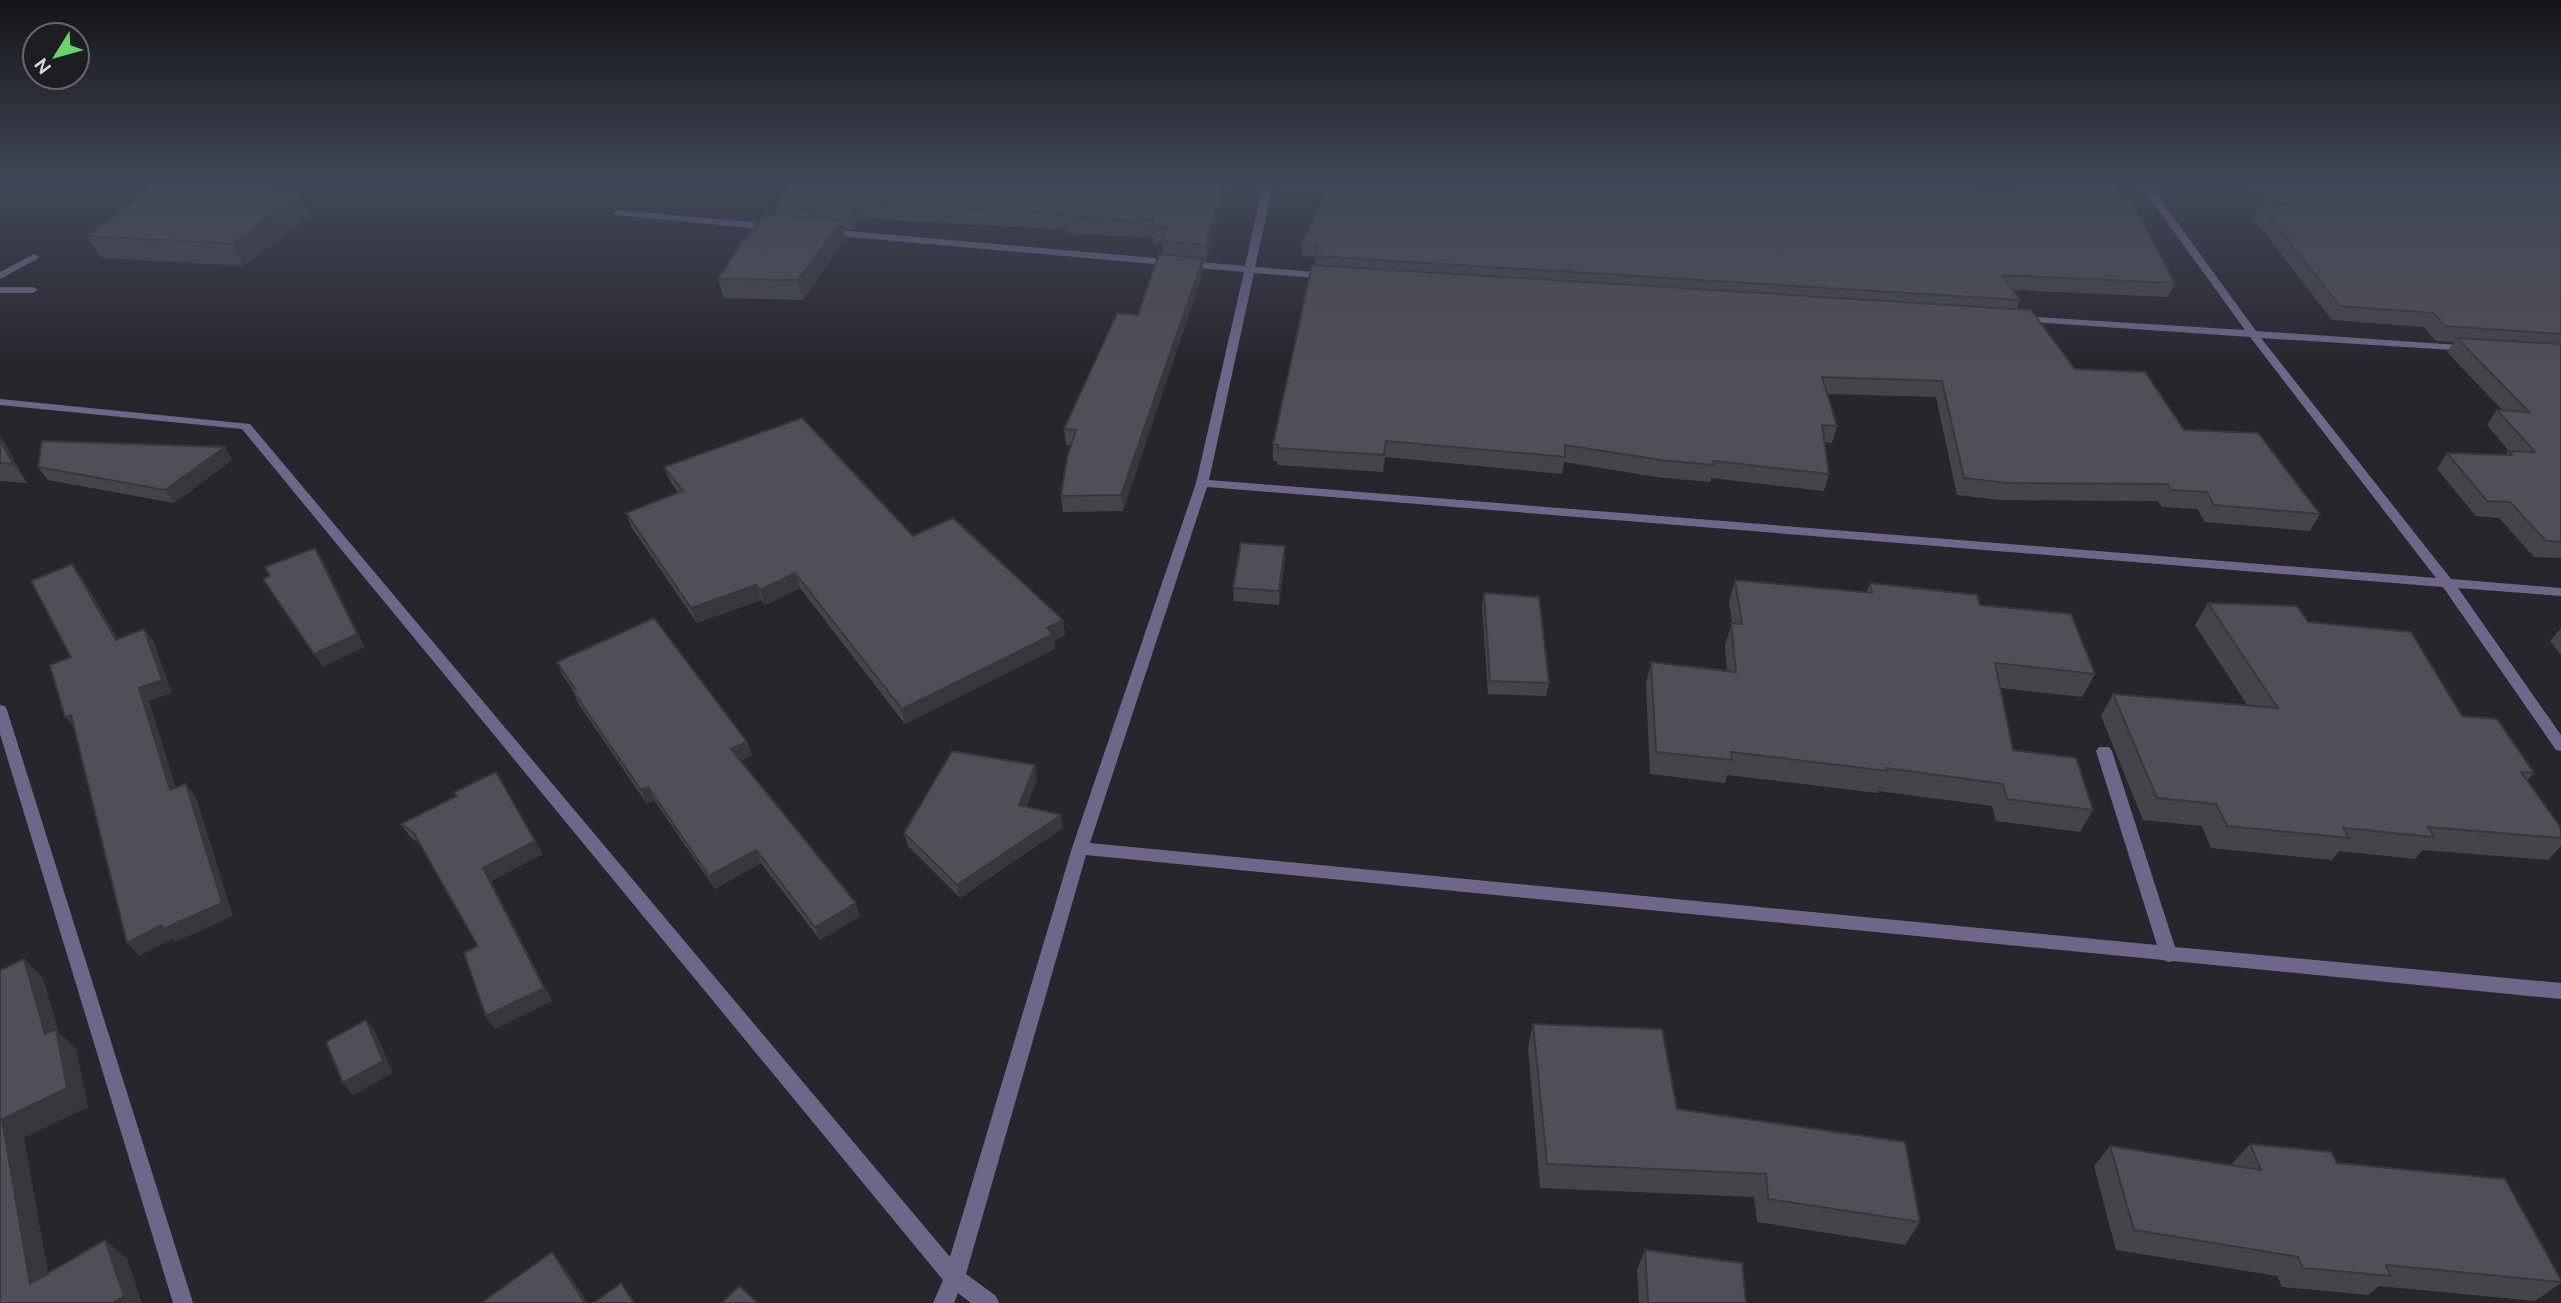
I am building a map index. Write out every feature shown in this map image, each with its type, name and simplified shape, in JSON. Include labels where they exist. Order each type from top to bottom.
[{"type":"street","points":[[979,246],[1249,271],[1333,276]]},
{"type":"street","points":[[943,1303],[954,1278],[1080,848],[1202,483],[1255,246]]},
{"type":"street","points":[[2189,246],[2252,333],[2448,584],[2561,746]]},
{"type":"street","points":[[0,276],[34,257]]},
{"type":"street","points":[[0,290],[33,290]]},
{"type":"street","points":[[2015,318],[2480,348]]},
{"type":"street","points":[[0,402],[246,426],[954,1278],[989,1303]]},
{"type":"street","points":[[1202,483],[2561,592]]},
{"type":"street","points":[[0,710],[183,1303]]},
{"type":"street","points":[[2104,751],[2169,955]]},
{"type":"street","points":[[1080,848],[2561,991]]},
{"type":"building","points":[[740,246],[823,246],[798,280],[718,279]]},
{"type":"building","points":[[1317,246],[2156,246],[2175,283],[2001,275],[2020,300],[1315,256]]},
{"type":"building","points":[[2293,246],[2561,246],[2561,334],[2445,326],[2433,313],[2340,306]]},
{"type":"building","points":[[1159,254],[1203,258],[1121,495],[1061,496],[1067,458],[1076,430],[1064,429],[1117,313],[1138,315]]},
{"type":"building","points":[[1312,265],[2031,310],[2075,369],[2145,372],[2184,430],[2258,433],[2320,514],[2214,505],[2207,492],[2171,490],[2167,484],[2007,483],[1964,478],[1942,381],[1822,377],[1837,426],[1822,425],[1829,474],[1713,461],[1714,465],[1660,460],[1565,445],[1565,457],[1386,441],[1384,455],[1277,448],[1278,445],[1273,444]]},
{"type":"building","points":[[2457,338],[2561,344],[2561,542],[2546,541],[2510,502],[2487,501],[2447,453],[2512,455],[2508,451],[2535,452],[2497,410],[2529,412]]},
{"type":"building","points":[[802,418],[913,536],[953,518],[1063,620],[1047,628],[1053,634],[902,709],[795,573],[760,590],[756,585],[691,608],[626,513],[683,491],[664,467]]},
{"type":"building","points":[[0,440],[13,464],[0,463]]},
{"type":"building","points":[[42,441],[225,447],[165,490],[38,467]]},
{"type":"building","points":[[1241,543],[1285,546],[1279,591],[1233,588]]},
{"type":"building","points":[[315,548],[357,634],[314,654],[263,579],[270,576],[265,567]]},
{"type":"building","points":[[72,564],[116,640],[144,629],[162,680],[139,688],[170,790],[186,784],[222,903],[163,929],[162,925],[127,943],[71,715],[65,717],[50,665],[71,657],[31,581]]},
{"type":"building","points":[[1735,580],[1872,593],[1870,583],[1977,595],[1980,605],[2071,614],[2095,674],[1995,663],[2013,750],[2076,758],[2093,810],[2007,799],[2003,784],[1886,768],[1887,771],[1731,752],[1732,760],[1656,752],[1651,662],[1736,672],[1731,623],[1742,624]]},
{"type":"building","points":[[1484,593],[1539,597],[1549,683],[1490,681]]},
{"type":"building","points":[[2208,603],[2297,606],[2308,622],[2411,632],[2462,716],[2497,719],[2534,773],[2521,772],[2561,828],[2561,838],[2428,827],[2434,837],[2343,828],[2349,838],[2227,826],[2216,804],[2157,798],[2113,694],[2278,708]]},
{"type":"building","points":[[654,618],[747,742],[731,749],[856,903],[815,927],[756,850],[709,876],[648,787],[641,790],[572,690],[575,689],[557,662]]},
{"type":"building","points":[[952,751],[1035,765],[1019,805],[1061,815],[957,885],[904,833]]},
{"type":"building","points":[[496,772],[535,841],[483,868],[544,988],[486,1016],[464,953],[478,946],[413,832],[401,824],[457,796],[454,792]]},
{"type":"building","points":[[24,959],[45,1034],[56,1029],[67,1088],[2,1119],[30,1284],[105,1240],[124,1296],[113,1303],[0,1303],[0,970]]},
{"type":"building","points":[[366,1020],[383,1061],[343,1083],[326,1042]]},
{"type":"building","points":[[1533,1024],[1662,1029],[1677,1109],[1905,1142],[1920,1222],[1768,1199],[1766,1174],[1547,1164]]},
{"type":"building","points":[[2250,1144],[2331,1152],[2337,1163],[2505,1179],[2561,1282],[2386,1265],[2391,1276],[2303,1268],[2298,1257],[2134,1230],[2110,1146],[2261,1170]]},
{"type":"building","points":[[1645,1250],[1742,1263],[1746,1303],[1648,1303]]},
{"type":"building","points":[[552,1252],[585,1303],[481,1303]]},
{"type":"building","points":[[621,1283],[634,1303],[594,1303]]},
{"type":"building","points":[[739,1286],[758,1303],[722,1303]]}]
